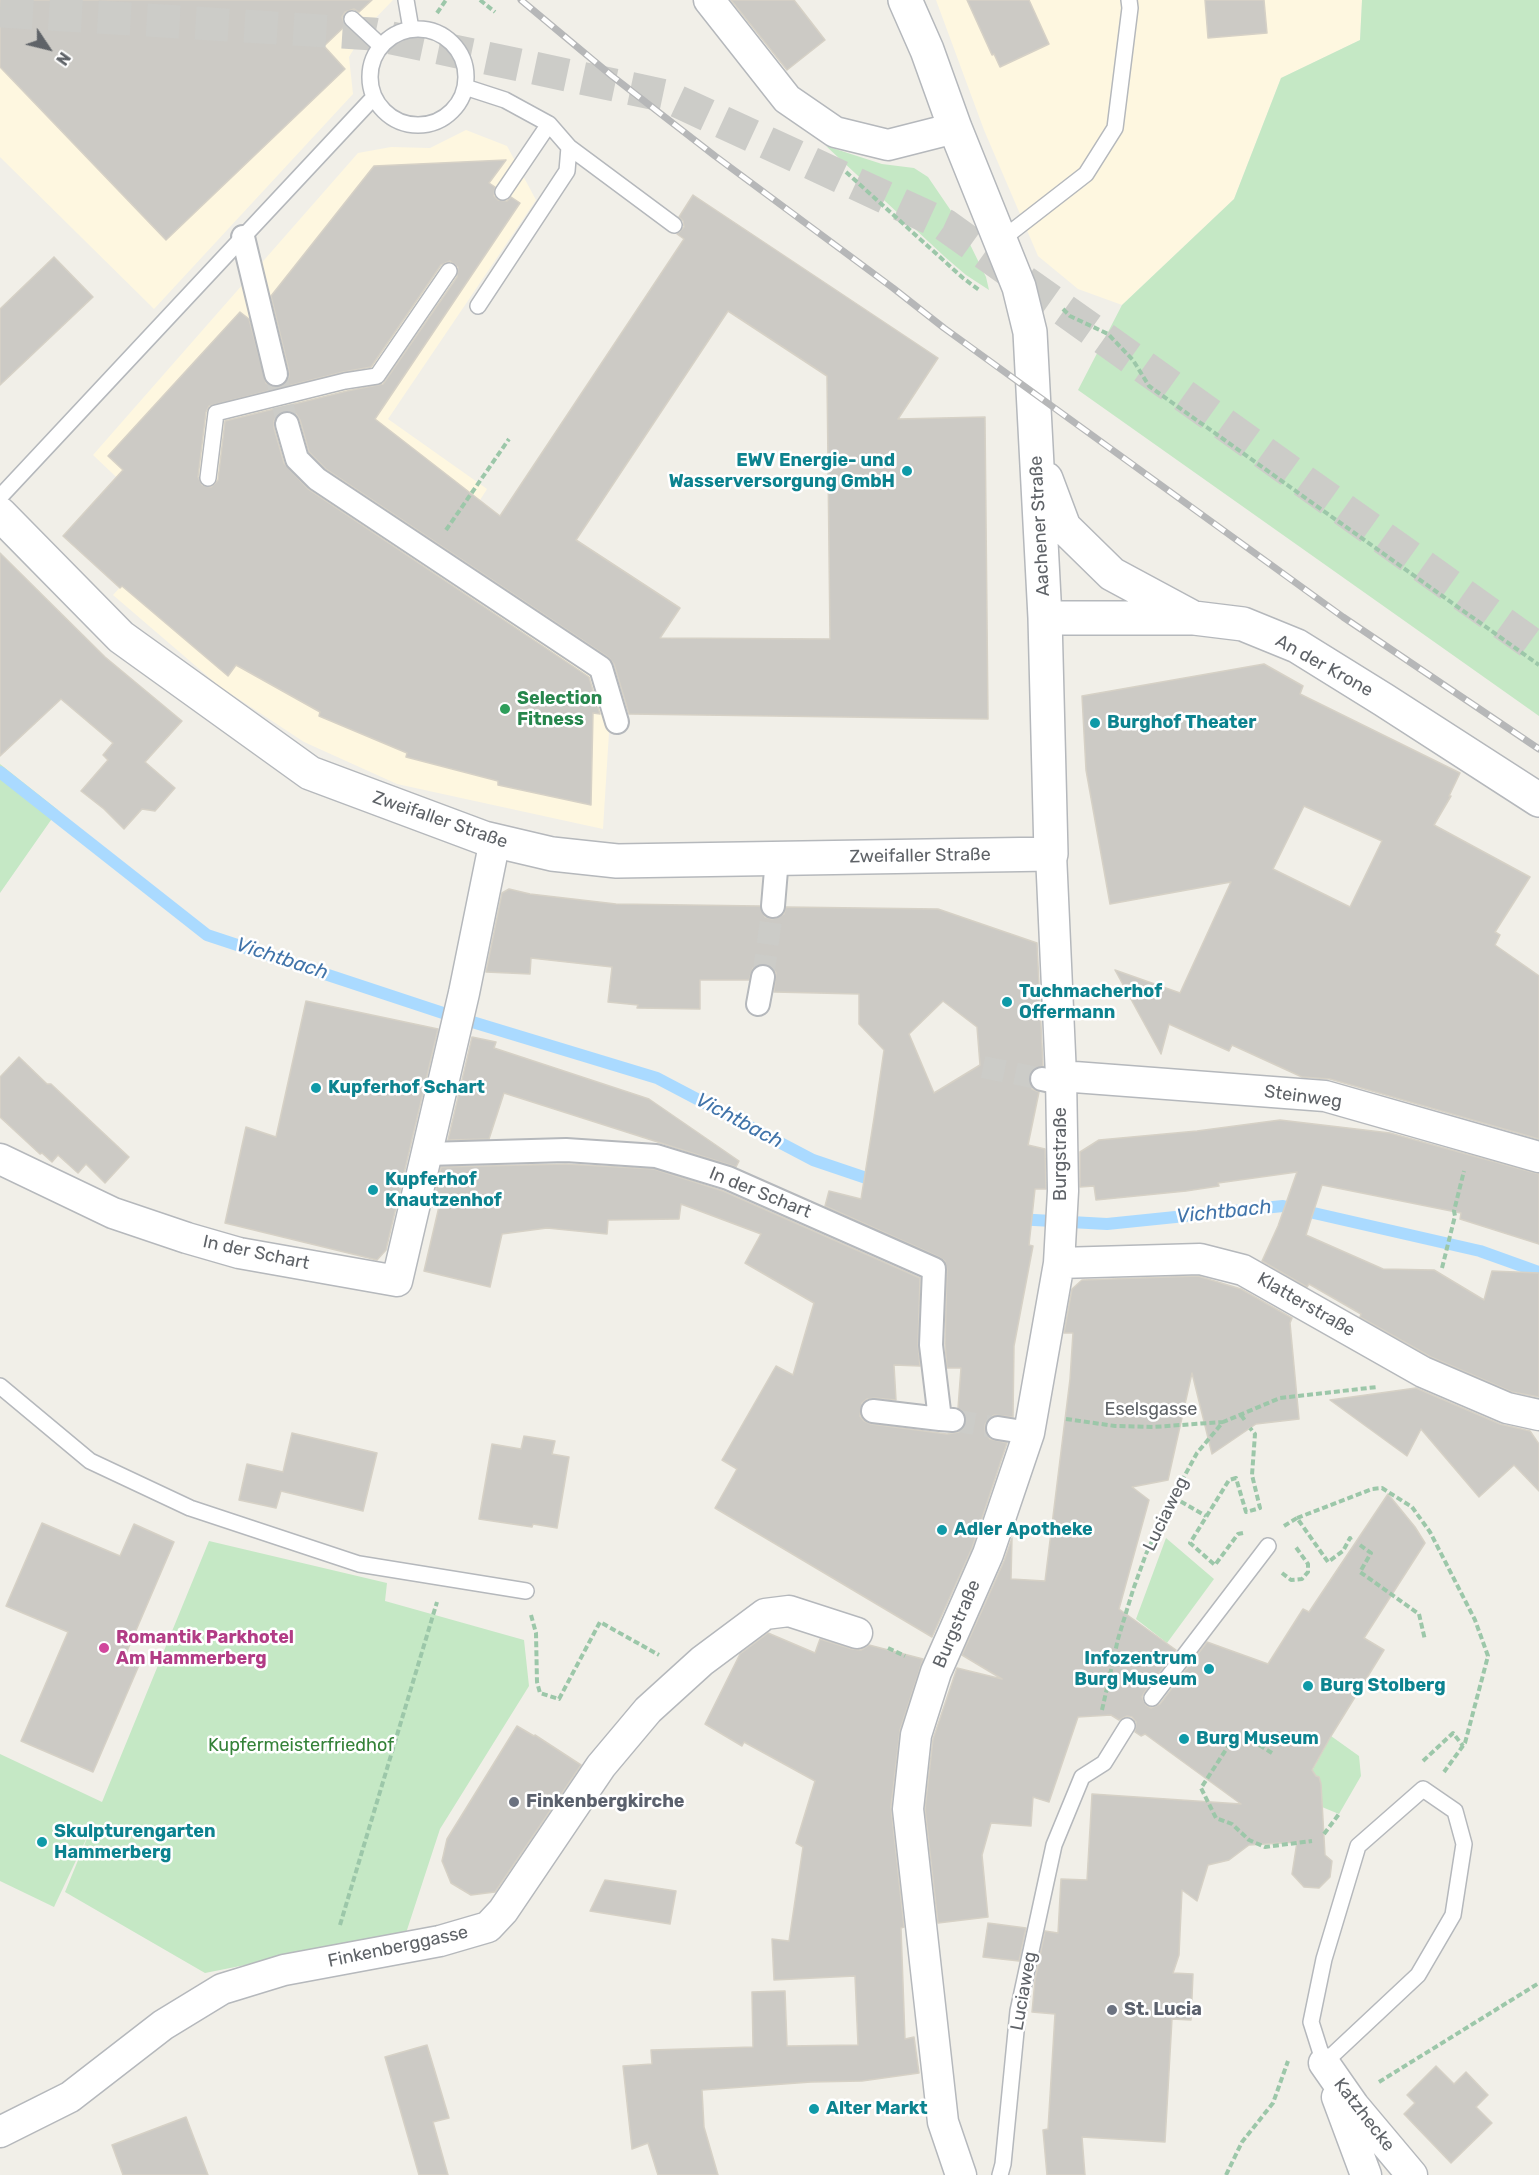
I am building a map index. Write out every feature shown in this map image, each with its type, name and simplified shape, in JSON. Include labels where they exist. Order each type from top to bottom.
[{"type":"street","points":[[709,0],[787,99],[835,132],[888,145],[955,129]]},
{"type":"street","name":"Aachener Straße","points":[[905,0],[927,50],[955,129],[1019,286],[1030,332],[1045,618],[1054,1079]]},
{"type":"street","points":[[243,237],[276,374]]},
{"type":"street","points":[[287,424],[297,459],[317,479],[601,668],[618,722]]},
{"type":"street","points":[[1035,452],[1064,527],[1112,574],[1194,618]]},
{"type":"street","name":"Zweifaller Straße","points":[[0,514],[121,637],[310,773],[484,838],[552,854],[618,861],[1050,854]]},
{"type":"street","name":"An der Krone","points":[[1045,618],[1194,618],[1243,624],[1297,646],[1539,800]]},
{"type":"street","name":"In der Schart","points":[[0,1159],[114,1214],[187,1238],[239,1253],[397,1281],[453,1040],[460,985],[495,840]]},
{"type":"street","points":[[773,906],[777,858]]},
{"type":"street","points":[[758,1004],[763,977]]},
{"type":"street","name":"Steinweg","points":[[1054,1079],[1325,1096],[1539,1157]]},
{"type":"street","name":"Burgstraße","points":[[961,2175],[944,2122],[908,1809],[916,1735],[936,1672],[988,1554],[1029,1433],[1059,1250],[1062,1191],[1054,1079]]},
{"type":"street","name":"In der Schart","points":[[427,1154],[566,1150],[656,1156],[729,1178],[934,1269],[931,1345],[947,1420],[873,1411]]},
{"type":"street","name":"Klatterstraße","points":[[1059,1250],[1200,1259],[1243,1269],[1423,1372],[1507,1408],[1539,1415]]},
{"type":"street","points":[[998,1428],[1029,1433]]},
{"type":"street","name":"Finkenberggasse","points":[[0,2132],[70,2097],[163,2025],[222,1989],[284,1970],[440,1941],[488,1927],[503,1911],[601,1766],[648,1710],[702,1661],[765,1614],[789,1611],[857,1633]]},
{"type":"street","name":"Katzhecke","points":[[1324,2063],[1354,2106],[1412,2175]]},
{"type":"street","name":"Katzhecke","points":[[1324,2063],[1366,2175]]},
{"type":"lane","points":[[406,0],[411,29]]},
{"type":"lane","points":[[1001,240],[1086,174],[1115,128],[1130,8],[1129,0]]},
{"type":"lane","points":[[352,19],[381,46]]},
{"type":"lane","points":[[411,29],[430,30],[447,38],[459,51],[466,69],[465,87],[450,113],[438,121],[423,125],[408,124],[394,119],[382,109],[374,97],[370,76],[372,65],[381,46],[390,38],[411,29]]},
{"type":"lane","points":[[465,87],[506,100],[549,124],[569,147],[674,225]]},
{"type":"lane","points":[[0,497],[374,97]]},
{"type":"lane","points":[[502,192],[549,124]]},
{"type":"lane","points":[[478,306],[567,171],[569,147]]},
{"type":"lane","points":[[208,478],[216,413],[345,381],[377,376],[449,271]]},
{"type":"lane","points":[[0,1386],[90,1461],[190,1508],[359,1564],[526,1591]]},
{"type":"lane","points":[[1152,1698],[1268,1546]]},
{"type":"lane","name":"Luciaweg","points":[[1000,2175],[1018,2011],[1054,1845],[1082,1777],[1104,1763],[1127,1726]]},
{"type":"lane","points":[[1423,1789],[1455,1811],[1464,1844],[1453,1915],[1418,1975],[1324,2063],[1311,2022],[1324,1959],[1358,1846],[1423,1789]]},
{"type":"path","points":[[480,0],[495,12]]},
{"type":"path","points":[[840,166],[963,278],[987,296],[1019,286],[1052,295],[1070,316],[1108,334],[1133,360],[1149,386],[1539,665]]},
{"type":"path","points":[[445,531],[509,439]]},
{"type":"path","points":[[1442,1268],[1472,1138]]},
{"type":"path","name":"Luciaweg","points":[[1099,1720],[1118,1639],[1146,1554],[1197,1453],[1223,1422],[1280,1398],[1386,1386]]},
{"type":"path","points":[[1240,1415],[1246,1422]]},
{"type":"path","name":"Eselsgasse","points":[[1080,1422],[1153,1427],[1223,1422]]},
{"type":"path","points":[[1238,1534],[1215,1565],[1190,1543],[1229,1480],[1236,1478],[1246,1512],[1260,1508],[1252,1475],[1255,1434],[1250,1428]]},
{"type":"path","points":[[1297,1518],[1372,1489],[1382,1488],[1412,1507],[1430,1532],[1475,1620],[1488,1656],[1463,1746],[1429,1794]]},
{"type":"path","points":[[1173,1497],[1207,1516]]},
{"type":"path","points":[[1312,1538],[1328,1562],[1343,1551],[1350,1538],[1351,1540]]},
{"type":"path","points":[[1359,1545],[1371,1553],[1360,1572],[1419,1614],[1425,1640]]},
{"type":"path","points":[[329,1961],[444,1578]]},
{"type":"path","points":[[536,1634],[537,1682],[540,1693],[559,1699],[600,1622],[639,1644]]},
{"type":"path","points":[[857,1633],[936,1672]]},
{"type":"path","points":[[1426,1759],[1453,1733],[1463,1746]]},
{"type":"path","points":[[1272,1753],[1251,1740],[1229,1745],[1201,1788],[1216,1818],[1232,1824],[1249,1840],[1265,1847],[1312,1841]]},
{"type":"path","points":[[1324,1834],[1339,1814]]},
{"type":"path","points":[[1354,2106],[1383,2078],[1539,1983]]},
{"type":"path","points":[[1226,2175],[1242,2142],[1273,2103],[1292,2050]]},
{"type":"shaded area","points":[[0,0],[393,0],[367,27],[349,57],[353,94],[154,309],[0,157]]},
{"type":"shaded area","points":[[936,0],[1362,0],[1360,40],[1281,78],[1234,199],[1122,305],[1078,289],[1038,256],[984,130]]},
{"type":"shaded area","points":[[466,130],[507,146],[536,200],[388,419],[487,489],[444,557],[613,668],[603,829],[397,784],[304,742],[219,686],[113,595],[172,530],[93,455],[358,153],[391,147],[430,148]]},
{"type":"green space","points":[[1362,0],[1539,0],[1539,716],[1078,390],[1122,305],[1234,199],[1281,78],[1360,40]]},
{"type":"green space","points":[[826,146],[882,164],[914,168],[928,177],[960,224],[986,277],[989,290],[966,275],[945,257]]},
{"type":"green space","points":[[0,764],[58,810],[0,893]]},
{"type":"green space","points":[[1166,1538],[1214,1579],[1167,1643],[1136,1619]]},
{"type":"green space","name":"Kupfermeisterfriedhof","points":[[209,1541],[387,1583],[385,1601],[524,1640],[529,1686],[440,1829],[406,1933],[205,1973],[65,1892],[90,1831],[54,1907],[0,1881],[0,1754],[102,1802]]},
{"type":"green space","points":[[1331,1736],[1359,1756],[1361,1776],[1339,1814],[1322,1807],[1321,1784],[1312,1771]]},
{"type":"building","points":[[0,0],[372,0],[359,12],[354,9],[345,12],[342,17],[345,26],[324,46],[345,69],[166,240],[0,67]]},
{"type":"building","points":[[731,0],[794,0],[825,40],[787,70]]},
{"type":"building","points":[[967,0],[1029,0],[1049,44],[1000,67],[994,54],[992,55]]},
{"type":"building","points":[[1205,0],[1264,0],[1267,33],[1208,38]]},
{"type":"building","points":[[506,160],[489,183],[495,187],[494,196],[498,200],[507,201],[511,197],[520,203],[375,419],[500,516],[684,239],[677,234],[684,227],[679,217],[693,195],[938,358],[898,419],[985,417],[988,719],[629,714],[614,664],[608,657],[326,469],[309,452],[300,420],[290,411],[283,411],[277,415],[274,428],[284,463],[308,489],[589,677],[600,714],[593,713],[591,805],[498,785],[498,781],[406,757],[407,753],[319,716],[320,712],[236,665],[228,676],[122,586],[120,588],[63,536],[123,470],[108,456],[240,312],[249,319],[266,383],[273,387],[280,387],[286,383],[289,371],[271,296],[374,166]],"holes":[[[450,261],[458,267],[457,277],[383,384],[225,421],[218,480],[211,487],[202,485],[198,477],[206,412],[209,406],[371,367],[441,265]],[[728,311],[827,376],[830,639],[660,638],[680,608],[576,540]]]},
{"type":"building","points":[[54,257],[93,297],[0,385],[0,309]]},
{"type":"building","points":[[0,553],[105,657],[182,721],[145,762],[175,788],[155,811],[142,809],[124,829],[81,791],[108,760],[103,755],[113,743],[61,699],[0,756]]},
{"type":"building","points":[[1264,664],[1303,686],[1300,694],[1460,773],[1449,796],[1451,796],[1434,825],[1530,877],[1495,932],[1500,935],[1495,945],[1539,976],[1539,1139],[1330,1079],[1302,1077],[1232,1045],[1229,1051],[1169,1024],[1161,1054],[1115,970],[1180,993],[1231,882],[1110,904],[1086,770],[1082,696]],"holes":[[[1304,806],[1382,841],[1350,907],[1273,869]]]},
{"type":"building","points":[[509,889],[530,894],[616,904],[760,906],[765,917],[772,919],[784,914],[786,907],[938,909],[1037,943],[1043,1066],[1032,1070],[1029,1077],[1032,1089],[1039,1092],[1028,1145],[1045,1149],[1046,1189],[1035,1189],[1029,1245],[1033,1246],[1014,1346],[1013,1417],[994,1415],[985,1425],[985,1432],[990,1439],[1007,1443],[972,1548],[932,1637],[715,1508],[737,1469],[722,1460],[776,1366],[793,1375],[814,1303],[745,1263],[761,1234],[681,1204],[679,1219],[608,1220],[607,1234],[547,1228],[502,1234],[490,1287],[424,1271],[441,1198],[432,1207],[441,1167],[566,1164],[654,1169],[723,1191],[920,1278],[918,1344],[920,1366],[894,1365],[896,1400],[867,1399],[862,1403],[860,1416],[871,1424],[947,1434],[959,1432],[966,1422],[965,1414],[958,1408],[961,1368],[947,1368],[945,1344],[947,1270],[945,1261],[825,1206],[829,1191],[861,1199],[874,1118],[884,1050],[859,1024],[859,994],[774,992],[776,973],[772,967],[765,964],[753,968],[749,980],[700,980],[700,1009],[637,1008],[638,1005],[608,1002],[612,967],[531,958],[530,974],[486,972],[502,893]],"holes":[[[943,1001],[977,1027],[980,1065],[934,1093],[909,1034]]]},
{"type":"building","points":[[306,1001],[438,1029],[386,1250],[377,1260],[225,1223],[246,1127],[276,1137]]},
{"type":"building","points":[[472,1037],[496,1042],[494,1048],[649,1099],[739,1161],[736,1167],[504,1093],[489,1139],[448,1140]]},
{"type":"building","points":[[19,1057],[129,1157],[105,1183],[86,1164],[78,1173],[58,1155],[52,1162],[42,1153],[40,1154],[0,1117],[0,1077]]},
{"type":"building","points":[[1280,1120],[1390,1133],[1539,1174],[1539,1244],[1460,1219],[1461,1213],[1322,1185],[1306,1235],[1383,1269],[1434,1270],[1484,1300],[1492,1271],[1539,1273],[1539,1397],[1512,1392],[1431,1357],[1360,1317],[1361,1314],[1309,1284],[1307,1287],[1262,1261],[1278,1226],[1297,1172],[1218,1183],[1219,1186],[1186,1191],[1096,1200],[1094,1186],[1080,1187],[1080,1152],[1099,1140],[1197,1131]]},
{"type":"building","points":[[1198,1276],[1241,1289],[1292,1318],[1290,1323],[1299,1419],[1256,1424],[1212,1454],[1192,1373],[1168,1480],[1132,1487],[1149,1500],[1119,1609],[1176,1650],[1144,1693],[1142,1697],[1146,1705],[1151,1708],[1160,1704],[1207,1642],[1268,1664],[1303,1609],[1309,1612],[1388,1494],[1425,1543],[1364,1638],[1384,1650],[1312,1770],[1319,1777],[1321,1784],[1325,1855],[1332,1861],[1330,1877],[1319,1888],[1304,1887],[1292,1874],[1297,1842],[1249,1845],[1229,1860],[1208,1865],[1197,1901],[1182,1890],[1179,1955],[1173,1973],[1193,1974],[1191,2020],[1172,2019],[1165,2142],[1082,2137],[1085,2175],[1047,2175],[1043,2130],[1048,2129],[1055,2014],[1032,2012],[1035,1980],[1045,1931],[1058,1933],[1061,1879],[1087,1880],[1092,1794],[1241,1804],[1145,1734],[1141,1736],[1135,1732],[1136,1722],[1132,1717],[1127,1716],[1119,1720],[1111,1715],[1078,1717],[1049,1802],[1033,1797],[1031,1826],[991,1823],[982,1855],[988,1917],[938,1923],[925,1809],[933,1739],[957,1668],[1002,1679],[962,1655],[1012,1538],[1011,1579],[1045,1581],[1070,1379],[1073,1333],[1064,1333],[1072,1289],[1082,1280]]},
{"type":"building","points":[[1416,1388],[1500,1424],[1530,1431],[1539,1444],[1539,1491],[1514,1465],[1479,1497],[1421,1429],[1407,1456],[1330,1400]]},
{"type":"building","points":[[292,1433],[377,1453],[363,1511],[281,1491],[276,1508],[239,1500],[247,1464],[283,1472]]},
{"type":"building","points":[[524,1436],[555,1441],[552,1454],[569,1457],[557,1528],[533,1524],[532,1527],[479,1519],[492,1444],[521,1449]]},
{"type":"building","name":"Romantik Parkhotel Am Hammerberg","points":[[42,1523],[120,1556],[134,1524],[174,1542],[125,1656],[140,1663],[93,1772],[21,1741],[68,1632],[6,1606]]},
{"type":"building","points":[[768,1633],[815,1653],[820,1639],[852,1649],[861,1650],[869,1645],[923,1659],[900,1730],[891,1807],[904,1927],[901,1928],[905,2039],[914,2037],[919,2073],[862,2081],[811,2082],[702,2090],[704,2127],[718,2175],[658,2175],[648,2143],[632,2149],[623,2066],[652,2064],[651,2050],[753,2047],[752,1992],[785,1991],[787,2046],[858,2045],[855,1976],[774,1980],[772,1939],[789,1941],[803,1847],[796,1843],[815,1781],[744,1742],[742,1746],[705,1724],[740,1654]]},
{"type":"building","name":"Finkenbergkirche","points":[[517,1726],[581,1765],[495,1892],[471,1895],[451,1883],[442,1861],[447,1839]]},
{"type":"building","points":[[605,1880],[676,1891],[670,1924],[590,1911]]},
{"type":"building","points":[[988,1923],[1026,1928],[1019,1961],[983,1957]]},
{"type":"building","points":[[427,2045],[449,2118],[433,2122],[448,2175],[419,2175],[385,2057]]},
{"type":"building","points":[[1436,2066],[1454,2084],[1466,2072],[1488,2095],[1476,2107],[1492,2123],[1451,2163],[1404,2114],[1415,2103],[1407,2095]]},
{"type":"building","points":[[186,2117],[208,2175],[123,2175],[112,2145]]},
{"type":"waterway","name":"Vichtbach","points":[[0,772],[207,935],[446,1014],[657,1078],[813,1160],[878,1182]]},
{"type":"waterway","name":"Vichtbach","points":[[1016,1219],[1107,1224],[1283,1206],[1480,1251],[1539,1272]]},
{"type":"tunnel","points":[[0,11],[373,34],[666,96],[945,225],[1539,649]]},
{"type":"tunnel","points":[[276,374],[287,424]]},
{"type":"tunnel","points":[[763,977],[773,906]]},
{"type":"tunnel","points":[[983,1067],[1042,1079]]},
{"type":"tunnel","points":[[953,1420],[998,1428]]},
{"type":"railway","points":[[521,0],[612,76],[715,156],[944,328],[1343,617],[1539,749]]},
{"type":"place","name":"EWV Energie- und Wasserversorgung GmbH","points":[[907,471]]},
{"type":"place","name":"Selection Fitness","points":[[505,709]]},
{"type":"place","name":"Burghof Theater","points":[[1095,723]]},
{"type":"place","name":"Tuchmacherhof Offermann","points":[[1007,1002]]},
{"type":"place","name":"Kupferhof Schart","points":[[316,1088]]},
{"type":"place","name":"Kupferhof Knautzenhof","points":[[373,1190]]},
{"type":"place","name":"Adler Apotheke","points":[[942,1530]]},
{"type":"place","name":"Romantik Parkhotel Am Hammerberg","points":[[104,1648]]},
{"type":"place","name":"Infozentrum Burg Museum","points":[[1209,1669]]},
{"type":"place","name":"Burg Stolberg","points":[[1308,1686]]},
{"type":"place","name":"Burg Museum","points":[[1184,1739]]},
{"type":"place","name":"Finkenbergkirche","points":[[514,1802]]},
{"type":"place","name":"Skulpturengarten Hammerberg","points":[[42,1842]]},
{"type":"place","name":"St. Lucia","points":[[1112,2010]]},
{"type":"place","name":"Alter Markt","points":[[814,2109]]}]
